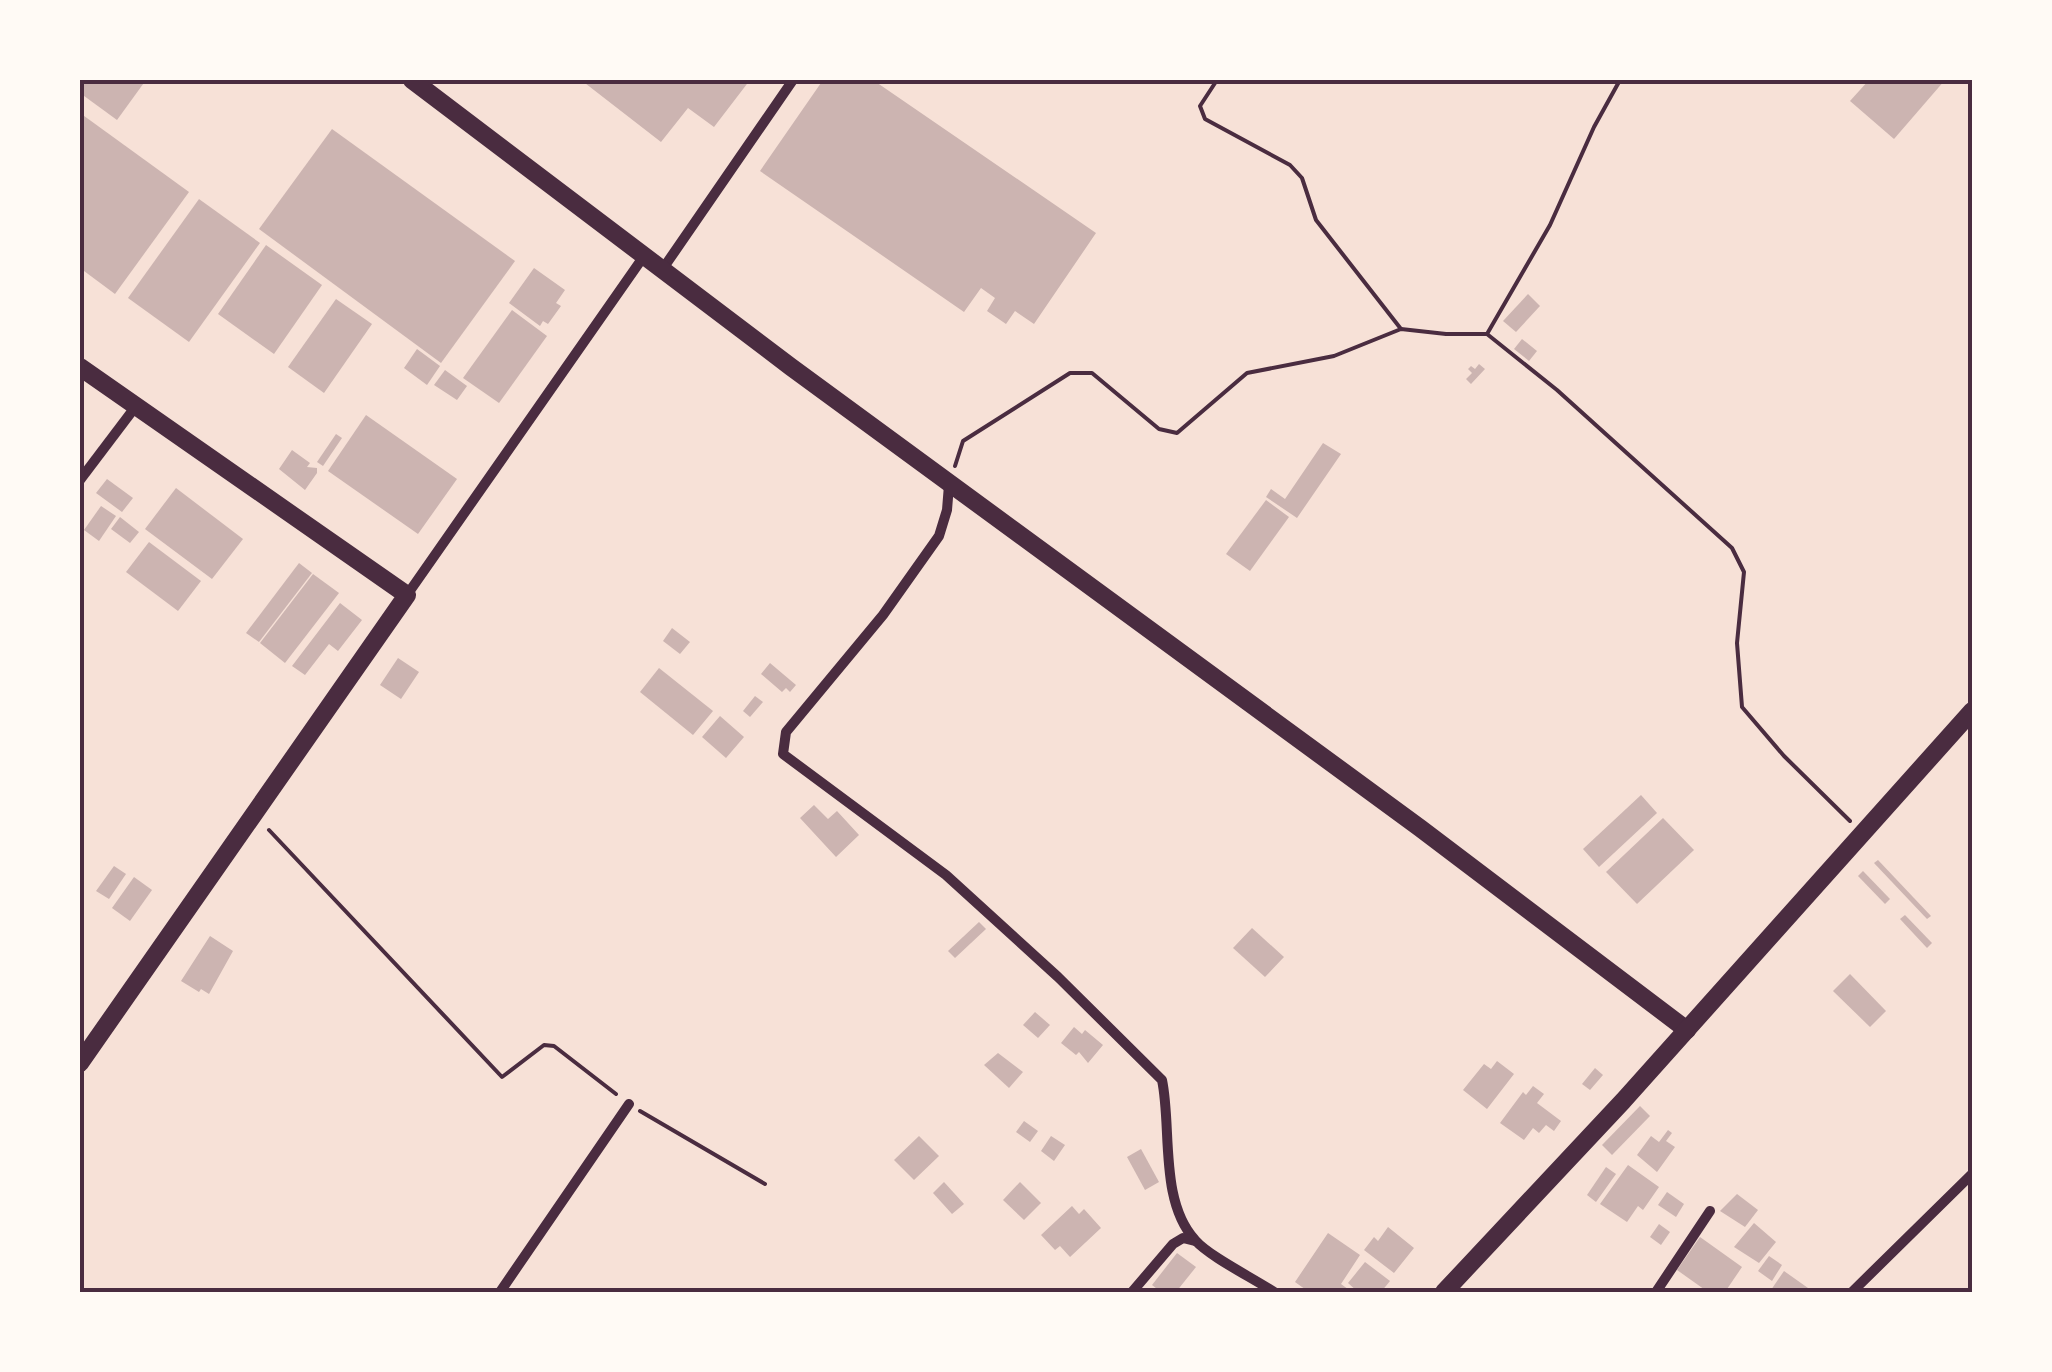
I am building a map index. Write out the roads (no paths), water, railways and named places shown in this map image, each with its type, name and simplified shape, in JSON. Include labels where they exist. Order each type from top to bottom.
[{"type":"street","points":[[412,80],[949,484],[1420,828],[1687,1030]]},
{"type":"street","points":[[662,270],[793,80]]},
{"type":"street","points":[[80,1063],[644,256]]},
{"type":"street","points":[[80,367],[407,594]]},
{"type":"street","points":[[80,480],[136,406]]},
{"type":"street","points":[[949,484],[939,536],[883,616],[786,732],[782,754],[946,875],[1058,977],[1162,1080],[1172,1190],[1195,1240]]},
{"type":"street","points":[[1444,1292],[1687,1030],[1972,711]]},
{"type":"street","points":[[500,1292],[630,1104]]},
{"type":"street","points":[[1852,1292],[1972,1174]]},
{"type":"street","points":[[1656,1292],[1710,1211]]},
{"type":"street","points":[[1132,1292],[1183,1238],[1195,1240],[1274,1292]]}]
